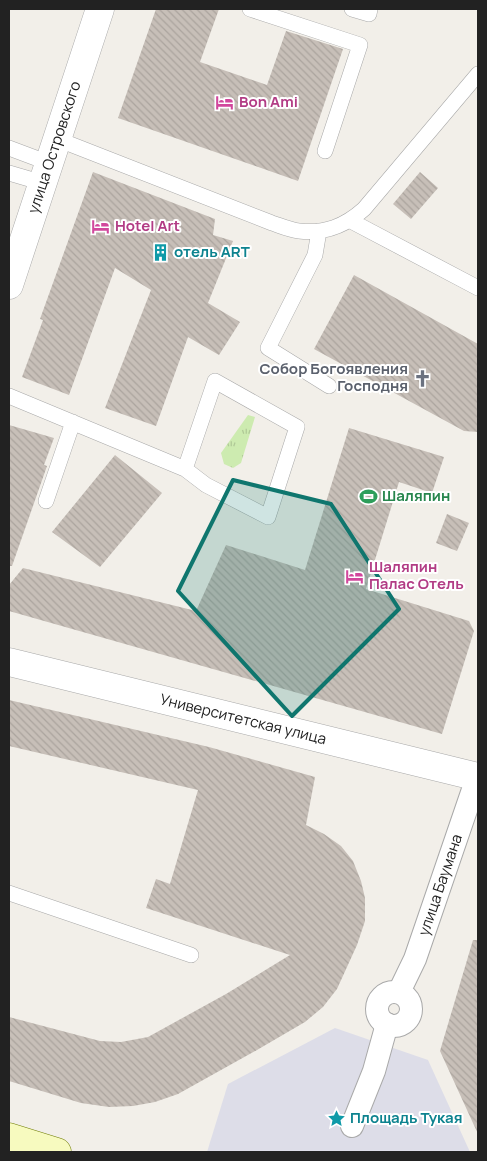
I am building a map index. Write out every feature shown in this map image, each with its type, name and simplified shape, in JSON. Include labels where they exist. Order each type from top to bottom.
[{"type":"main road","points":[[9,1137],[57,1152]]},
{"type":"street","name":"улица Островского","points":[[9,286],[100,9]]},
{"type":"street","name":"Университетская улица","points":[[9,662],[478,777]]},
{"type":"street","name":"улица Баумана","points":[[352,1126],[374,1071],[387,1024],[379,1015],[378,1002],[387,993],[399,992],[415,959],[478,777]]},
{"type":"lane","points":[[250,9],[360,45],[325,151]]},
{"type":"lane","points":[[352,9],[369,14],[370,9]]},
{"type":"lane","points":[[9,148],[50,162],[297,231],[319,231],[351,221],[364,209],[478,74]]},
{"type":"lane","points":[[9,173],[50,162]]},
{"type":"lane","points":[[351,221],[478,288]]},
{"type":"lane","points":[[319,231],[315,255],[268,348],[329,386]]},
{"type":"lane","points":[[9,396],[185,469],[206,485],[268,517],[298,427],[215,381],[185,469]]},
{"type":"lane","points":[[46,501],[73,422]]},
{"type":"lane","points":[[9,893],[191,956]]},
{"type":"highlighted area","points":[[233,480],[331,504],[399,609],[292,716],[178,591]]},
{"type":"green space","points":[[248,415],[255,417],[241,463],[233,468],[224,464],[221,453]]},
{"type":"shaded area","name":"Площадь Тукая","points":[[335,1028],[428,1060],[470,1152],[207,1152],[228,1084]]},
{"type":"building","name":"Bon Ami","points":[[156,9],[219,9],[200,62],[267,85],[286,31],[343,49],[298,181],[118,118]]},
{"type":"building","points":[[93,172],[215,219],[213,235],[233,241],[208,303],[240,322],[219,355],[188,337],[156,426],[105,408],[151,290],[115,268],[69,395],[22,377],[43,320],[40,319]]},
{"type":"building","points":[[420,172],[438,188],[411,219],[393,204]]},
{"type":"building","name":"Собор Богоявления Господня","points":[[354,275],[478,344],[478,432],[464,431],[314,349]]},
{"type":"building","points":[[9,425],[54,438],[44,465],[47,466],[12,566],[9,566]]},
{"type":"building","points":[[349,428],[444,457],[432,493],[399,482],[366,589],[469,621],[474,631],[442,734],[9,611],[9,585],[23,568],[196,611],[226,545],[305,570]]},
{"type":"building","points":[[115,455],[162,493],[100,567],[52,532]]},
{"type":"building","points":[[447,514],[469,523],[457,551],[436,543]]},
{"type":"building","points":[[9,700],[209,747],[315,777],[306,825],[324,834],[341,846],[353,861],[365,898],[365,921],[357,945],[337,989],[323,1007],[305,1022],[257,1050],[178,1094],[155,1102],[133,1106],[109,1107],[81,1103],[9,1081],[9,1017],[100,1041],[121,1042],[148,1037],[226,994],[290,955],[146,908],[156,879],[170,884],[198,790],[9,746]]},
{"type":"building","points":[[473,940],[478,940],[478,1134],[440,1051]]},
{"type":"place","name":"Bon Ami","points":[[225,102]]},
{"type":"place","name":"Hotel Art","points":[[101,226]]},
{"type":"place","name":"отель ART","points":[[160,252]]},
{"type":"place","name":"Собор Богоявления Господня","points":[[422,378]]},
{"type":"place","name":"Шаляпин","points":[[368,496]]},
{"type":"place","name":"Шаляпин Палас Отель","points":[[355,576]]},
{"type":"place","name":"Площадь Тукая","points":[[336,1118]]}]
